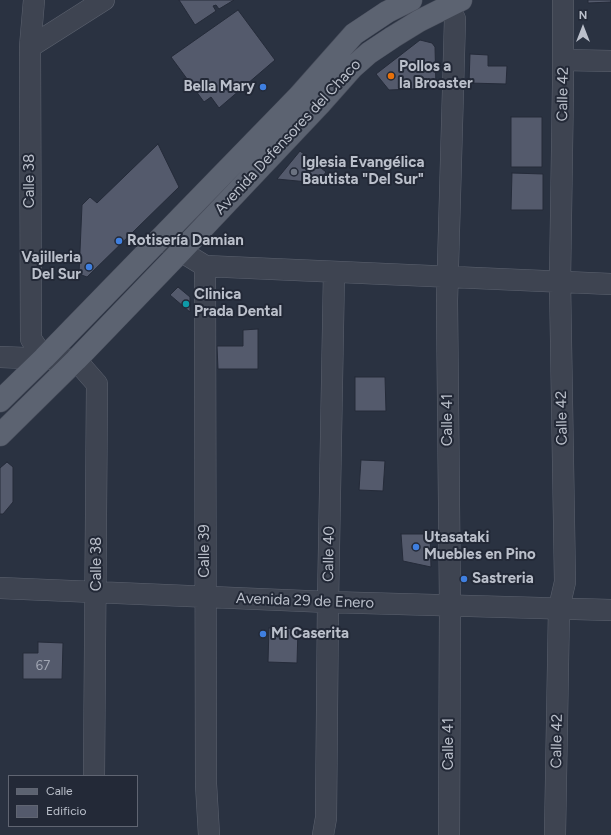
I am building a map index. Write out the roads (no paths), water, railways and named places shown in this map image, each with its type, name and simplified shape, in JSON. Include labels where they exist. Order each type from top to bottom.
[{"type":"main road","name":"Avenida Defensores del Chaco","points":[[0,401],[44,358],[299,96],[354,34],[387,12],[411,0]]},
{"type":"main road","name":"Avenida Defensores del Chaco","points":[[0,435],[76,360],[181,251],[352,68],[369,53],[393,37],[452,2]]},
{"type":"street","name":"Calle 38","points":[[34,0],[30,47],[31,339],[44,358]]},
{"type":"street","points":[[30,47],[104,0]]},
{"type":"street","name":"Calle 42","points":[[555,835],[559,608],[565,582],[560,282],[564,60],[563,0]]},
{"type":"street","name":"Calle 41","points":[[449,835],[450,605],[448,276],[455,19],[452,2]]},
{"type":"street","points":[[564,60],[611,61]]},
{"type":"street","points":[[161,238],[205,266],[611,284]]},
{"type":"street","name":"Calle 39","points":[[205,266],[206,784],[209,835]]},
{"type":"street","name":"Calle 40","points":[[323,835],[326,818],[334,272]]},
{"type":"street","points":[[0,357],[76,360]]},
{"type":"street","name":"Calle 38","points":[[76,360],[97,384],[94,775]]},
{"type":"street","name":"Avenida 29 de Enero","points":[[0,588],[328,602],[611,610]]},
{"type":"place","name":"Pollos a la Broaster","points":[[391,76]]},
{"type":"place","name":"Bella Mary","points":[[263,87]]},
{"type":"place","name":"Iglesia Evangélica Bautista \"Del Sur\"","points":[[294,172]]},
{"type":"place","name":"Rotisería Damian","points":[[119,241]]},
{"type":"place","name":"Vajilleria Del Sur","points":[[89,267]]},
{"type":"place","name":"Clinica Prada Dental","points":[[186,304]]},
{"type":"place","name":"Utasataki Muebles en Pino","points":[[416,547]]},
{"type":"place","name":"Sastreria","points":[[464,579]]},
{"type":"place","name":"Mi Caserita","points":[[263,634]]}]
